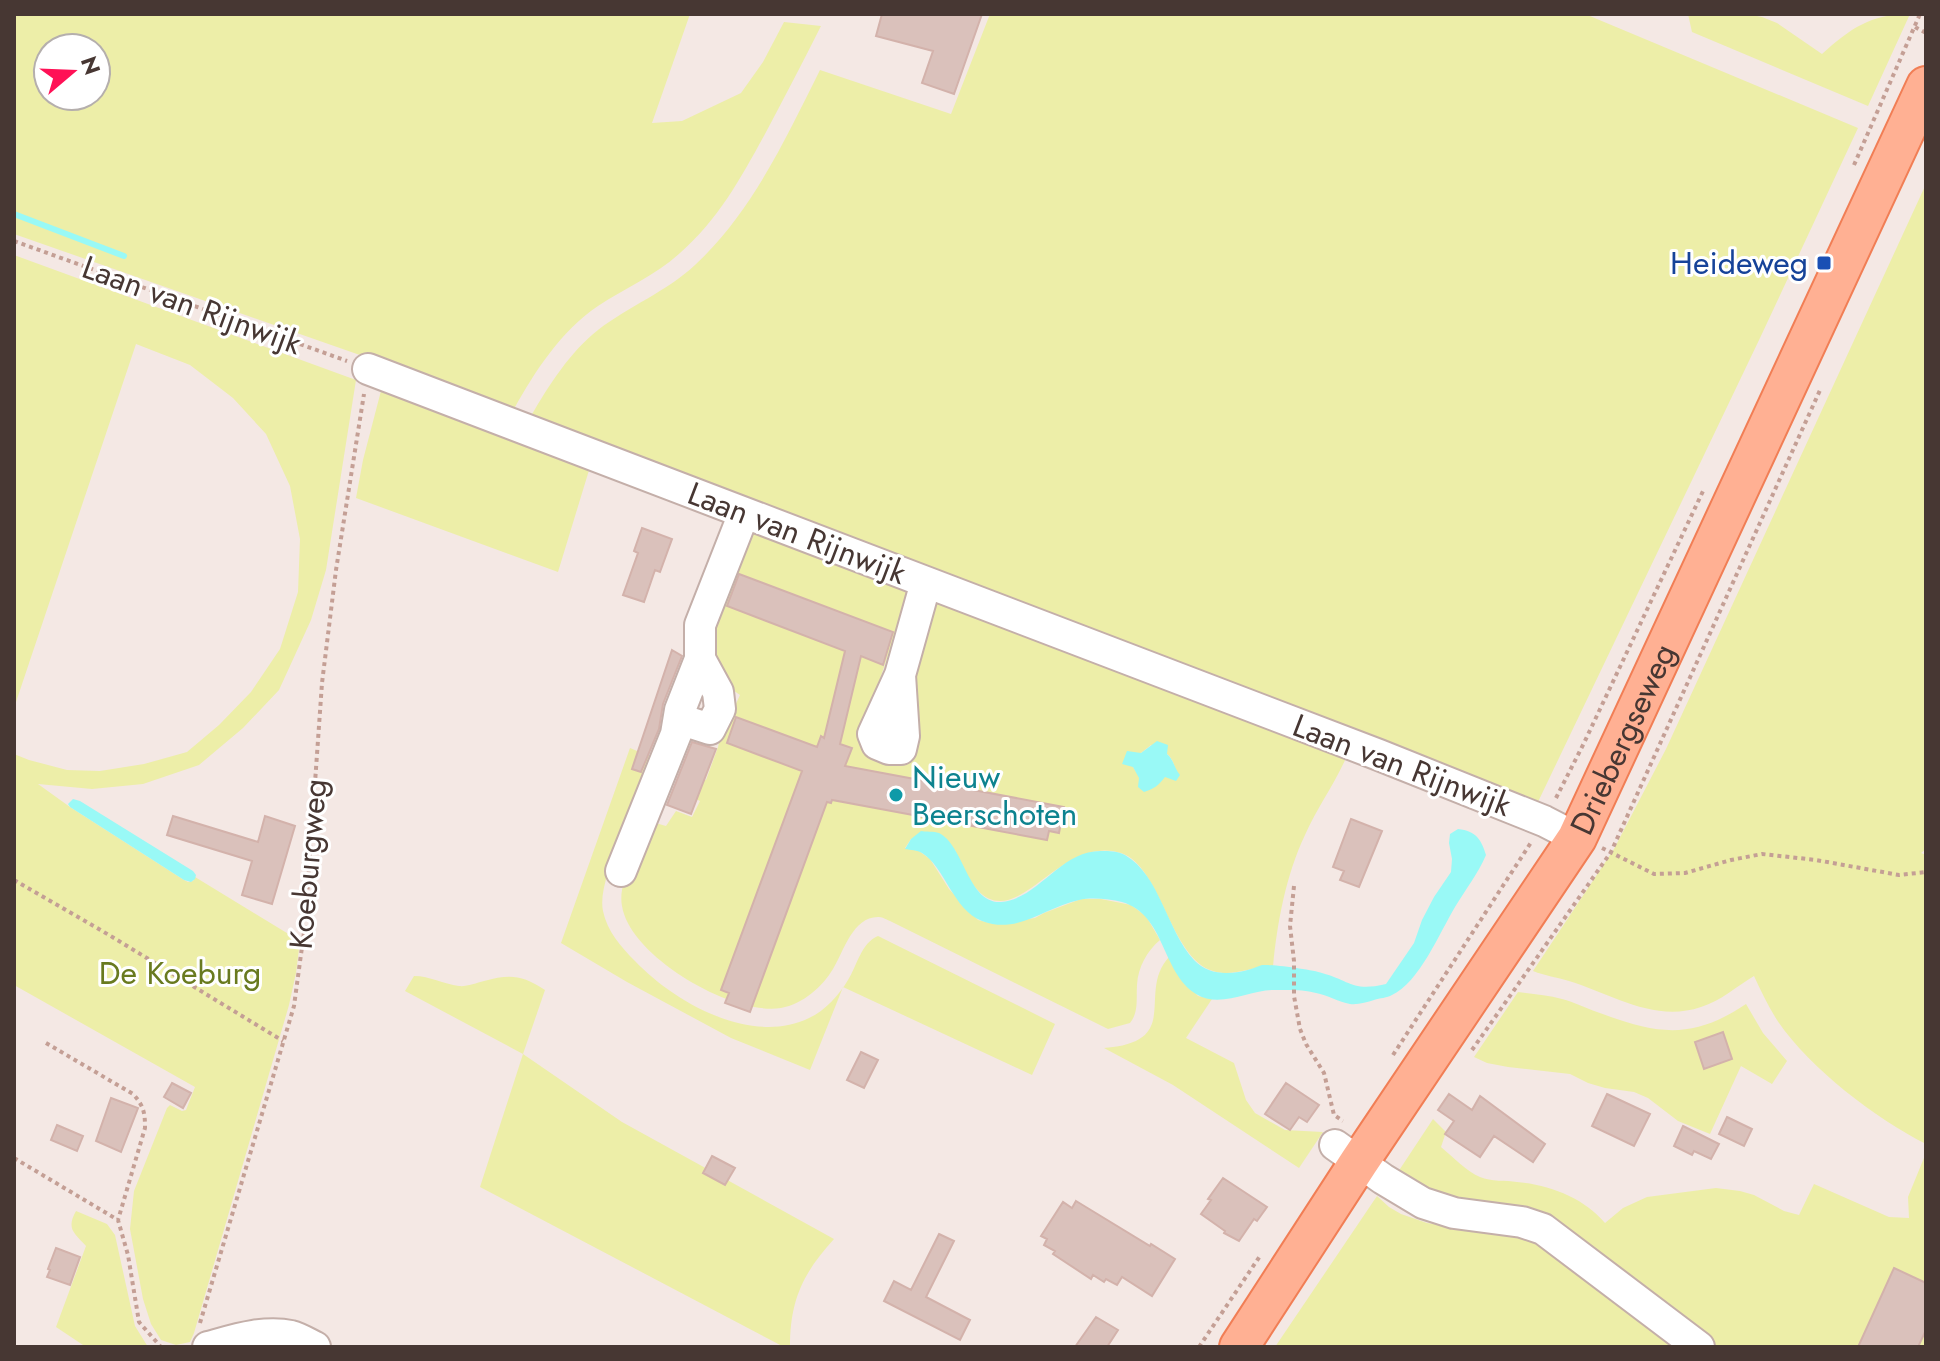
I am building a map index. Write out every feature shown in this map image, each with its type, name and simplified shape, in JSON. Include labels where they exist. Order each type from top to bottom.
[{"type":"main road","name":"Driebergseweg","points":[[1239,1347],[1347,1144],[1577,837],[1926,86]]},
{"type":"street","name":"Laan van Rijnwijk","points":[[368,369],[1379,755],[1577,837]]},
{"type":"street","points":[[621,871],[676,734],[700,659],[700,625],[744,513]]},
{"type":"street","points":[[900,675],[926,582]]},
{"type":"street","points":[[1347,1144],[1423,1203],[1454,1213],[1522,1222],[1543,1229],[1699,1347]]},
{"type":"street","points":[[202,1339],[277,1334],[294,1337],[315,1347]]},
{"type":"path","points":[[1852,170],[1920,14]]},
{"type":"path","points":[[1915,27],[1926,33]]},
{"type":"path","name":"Laan van Rijnwijk","points":[[14,241],[368,369]]},
{"type":"path","name":"Koeburgweg","points":[[202,1339],[294,1006],[305,925],[322,683],[336,570],[368,369]]},
{"type":"path","name":"Driebergseweg","points":[[1577,837],[1584,743],[1706,485]]},
{"type":"path","points":[[1391,1059],[1577,837],[1654,874],[1685,873],[1762,854],[1899,875],[1926,872]]},
{"type":"path","points":[[14,880],[283,1041]]},
{"type":"path","points":[[1294,886],[1290,926],[1294,996],[1300,1029],[1324,1073],[1334,1115],[1347,1144]]},
{"type":"path","points":[[46,1043],[133,1094],[142,1104],[145,1128],[118,1220],[128,1255],[139,1322],[161,1347]]},
{"type":"path","points":[[14,1158],[118,1220]]},
{"type":"green space","points":[[14,14],[690,14],[652,123],[682,121],[741,93],[763,62],[784,22],[821,26],[747,167],[706,227],[671,261],[598,306],[572,327],[540,366],[514,409],[14,234]]},
{"type":"green space","points":[[990,14],[1585,14],[1858,128],[1537,804],[531,416],[578,348],[610,321],[684,275],[734,222],[766,173],[820,70],[951,114]]},
{"type":"green space","points":[[1688,14],[1762,17],[1777,23],[1822,54],[1842,37],[1872,20],[1910,14],[1868,106],[1692,32]]},
{"type":"green space","points":[[1926,184],[1926,849],[1921,853],[1926,855],[1926,1144],[1865,1106],[1807,1056],[1777,1020],[1754,976],[1701,1007],[1667,1012],[1634,1005],[1533,971],[1614,849],[1666,749]]},
{"type":"green space","name":"De Koeburg","points":[[14,255],[356,380],[326,570],[311,620],[279,690],[243,728],[199,765],[143,784],[92,789],[38,784],[184,880],[193,881],[195,877],[300,941],[289,1005],[194,1333],[190,1342],[176,1345],[161,1340],[151,1324],[143,1299],[130,1229],[134,1191],[167,1108],[170,1105],[186,1110],[195,1087],[14,985],[14,754],[67,770],[100,771],[144,764],[187,752],[251,692],[280,649],[298,592],[300,539],[290,486],[266,434],[233,398],[190,365],[136,344],[14,708]]},
{"type":"green space","points":[[382,387],[590,467],[558,572],[356,498]]},
{"type":"green space","points":[[745,526],[910,589],[869,712],[904,760],[913,759],[917,743],[913,675],[931,598],[1346,758],[1298,850],[1280,916],[1273,967],[1221,973],[1198,963],[1186,949],[1146,875],[1135,861],[1121,853],[1095,851],[1071,860],[1010,899],[991,900],[973,885],[955,850],[911,839],[905,848],[919,851],[930,859],[949,889],[978,920],[994,924],[1035,918],[1081,899],[1131,905],[1146,916],[1160,940],[1141,966],[1136,1010],[1130,1023],[1108,1029],[880,917],[862,922],[823,982],[804,999],[789,1006],[761,1008],[737,1003],[686,979],[643,945],[629,925],[621,896],[631,863],[652,822],[666,826],[676,811],[692,817],[700,801],[682,792],[688,776],[706,780],[728,705],[734,708],[740,695],[724,684],[707,630]],"holes":[[[1151,745],[1164,751],[1174,764],[1175,769],[1165,777],[1140,778],[1133,767],[1141,753]]]},
{"type":"green space","points":[[630,748],[649,756],[654,769],[620,840],[606,880],[603,911],[611,932],[635,961],[671,992],[716,1016],[739,1023],[763,1027],[787,1025],[809,1018],[826,1007],[842,988],[810,1070],[731,1038],[561,943]]},
{"type":"green space","points":[[878,936],[1055,1024],[1032,1075],[843,987],[863,949]]},
{"type":"green space","points":[[1169,957],[1175,970],[1198,996],[1212,999],[1186,1038],[1234,1063],[1246,1100],[1255,1113],[1285,1130],[1323,1132],[1299,1168],[1173,1085],[1104,1048],[1128,1044],[1143,1036],[1151,1026],[1156,986],[1160,971]]},
{"type":"green space","points":[[414,976],[462,986],[501,977],[516,977],[545,990],[523,1054],[405,991]]},
{"type":"green space","points":[[1518,992],[1557,998],[1637,1025],[1673,1030],[1708,1024],[1746,1004],[1763,1033],[1787,1061],[1772,1084],[1741,1066],[1710,1134],[1678,1121],[1648,1098],[1634,1092],[1605,1088],[1570,1074],[1508,1067],[1474,1057]]},
{"type":"green space","points":[[523,1054],[622,1122],[834,1239],[800,1288],[790,1347],[784,1347],[480,1187]]},
{"type":"green space","points":[[1433,1119],[1446,1132],[1441,1147],[1465,1168],[1489,1180],[1554,1190],[1587,1206],[1605,1223],[1623,1208],[1647,1197],[1716,1188],[1754,1195],[1784,1211],[1799,1215],[1814,1184],[1889,1217],[1909,1218],[1908,1197],[1926,1153],[1926,1347],[1710,1347],[1580,1247],[1434,1196],[1398,1172]]},
{"type":"green space","points":[[1377,1196],[1401,1214],[1427,1223],[1528,1233],[1678,1347],[1275,1347]]},
{"type":"green space","points":[[76,1211],[107,1224],[115,1235],[135,1326],[148,1347],[86,1347],[56,1327],[86,1246],[72,1227]]},
{"type":"water","points":[[1157,741],[1168,745],[1167,754],[1180,775],[1176,781],[1165,777],[1144,792],[1138,787],[1139,778],[1133,767],[1122,764],[1127,751],[1141,753]]},
{"type":"water","points":[[73,799],[193,871],[195,879],[191,882],[184,880],[70,807],[68,804]]},
{"type":"water","points":[[1458,829],[1477,837],[1486,855],[1428,956],[1402,989],[1388,997],[1353,1004],[1294,990],[1264,991],[1215,1000],[1205,998],[1196,994],[1176,972],[1147,919],[1122,902],[1084,899],[1008,925],[982,921],[964,908],[930,859],[920,852],[905,849],[921,831],[939,833],[955,849],[981,894],[1001,902],[1027,893],[1074,858],[1102,851],[1119,853],[1137,864],[1147,876],[1185,948],[1206,969],[1228,973],[1262,965],[1283,966],[1317,972],[1366,987],[1386,984],[1414,943],[1422,920],[1451,872],[1450,834]]},
{"type":"building","points":[[882,14],[982,14],[954,94],[922,83],[933,51],[876,36]]},
{"type":"building","points":[[642,528],[672,539],[660,572],[655,570],[644,602],[623,595],[638,553],[634,551]]},
{"type":"building","name":"Nieuw Beerschoten","points":[[739,574],[893,632],[883,665],[861,656],[840,744],[852,748],[845,766],[1064,807],[1059,833],[1049,831],[1047,840],[832,800],[831,803],[827,802],[750,1012],[725,1003],[729,993],[721,990],[802,771],[727,743],[736,717],[817,747],[821,736],[824,738],[845,651],[727,606]]},
{"type":"building","points":[[672,650],[682,656],[663,704],[659,729],[641,772],[632,769]]},
{"type":"building","points":[[692,742],[716,749],[691,814],[667,805]]},
{"type":"building","points":[[173,816],[258,842],[265,816],[295,826],[272,904],[242,895],[252,861],[167,835]]},
{"type":"building","points":[[1351,819],[1382,831],[1359,887],[1340,880],[1344,871],[1333,867]]},
{"type":"building","points":[[1723,1032],[1732,1059],[1704,1069],[1695,1042]]},
{"type":"building","points":[[861,1052],[878,1060],[864,1088],[847,1080]]},
{"type":"building","points":[[172,1083],[191,1093],[183,1108],[164,1097]]},
{"type":"building","points":[[1286,1083],[1319,1105],[1307,1122],[1299,1117],[1290,1130],[1265,1114]]},
{"type":"building","points":[[1449,1094],[1472,1110],[1480,1096],[1545,1144],[1533,1162],[1494,1136],[1480,1157],[1445,1134],[1454,1121],[1438,1110]]},
{"type":"building","points":[[1607,1094],[1650,1114],[1634,1146],[1592,1126]]},
{"type":"building","points":[[111,1098],[138,1108],[121,1152],[96,1141]]},
{"type":"building","points":[[1727,1117],[1752,1129],[1744,1146],[1719,1134]]},
{"type":"building","points":[[57,1125],[83,1136],[77,1151],[51,1140]]},
{"type":"building","points":[[1683,1126],[1719,1144],[1711,1159],[1694,1151],[1692,1155],[1674,1146]]},
{"type":"building","points":[[712,1156],[735,1168],[725,1185],[703,1173]]},
{"type":"building","points":[[1223,1178],[1267,1207],[1257,1221],[1254,1219],[1239,1241],[1201,1214]]},
{"type":"building","points":[[1076,1201],[1175,1259],[1152,1296],[1122,1277],[1117,1285],[1093,1275],[1091,1279],[1044,1245],[1047,1239],[1041,1236],[1063,1202],[1072,1208]]},
{"type":"building","points":[[939,1234],[954,1241],[926,1297],[970,1320],[960,1340],[884,1301],[894,1281],[911,1290]]},
{"type":"building","points":[[56,1248],[80,1257],[70,1285],[47,1277]]},
{"type":"building","points":[[1894,1268],[1926,1283],[1926,1330],[1918,1347],[1858,1347]]},
{"type":"building","points":[[1096,1317],[1118,1330],[1107,1347],[1075,1347]]},
{"type":"waterway","points":[[14,214],[124,256]]},
{"type":"place","name":"Heideweg","points":[[1824,263]]},
{"type":"place","name":"Nieuw Beerschoten","points":[[896,795]]}]
